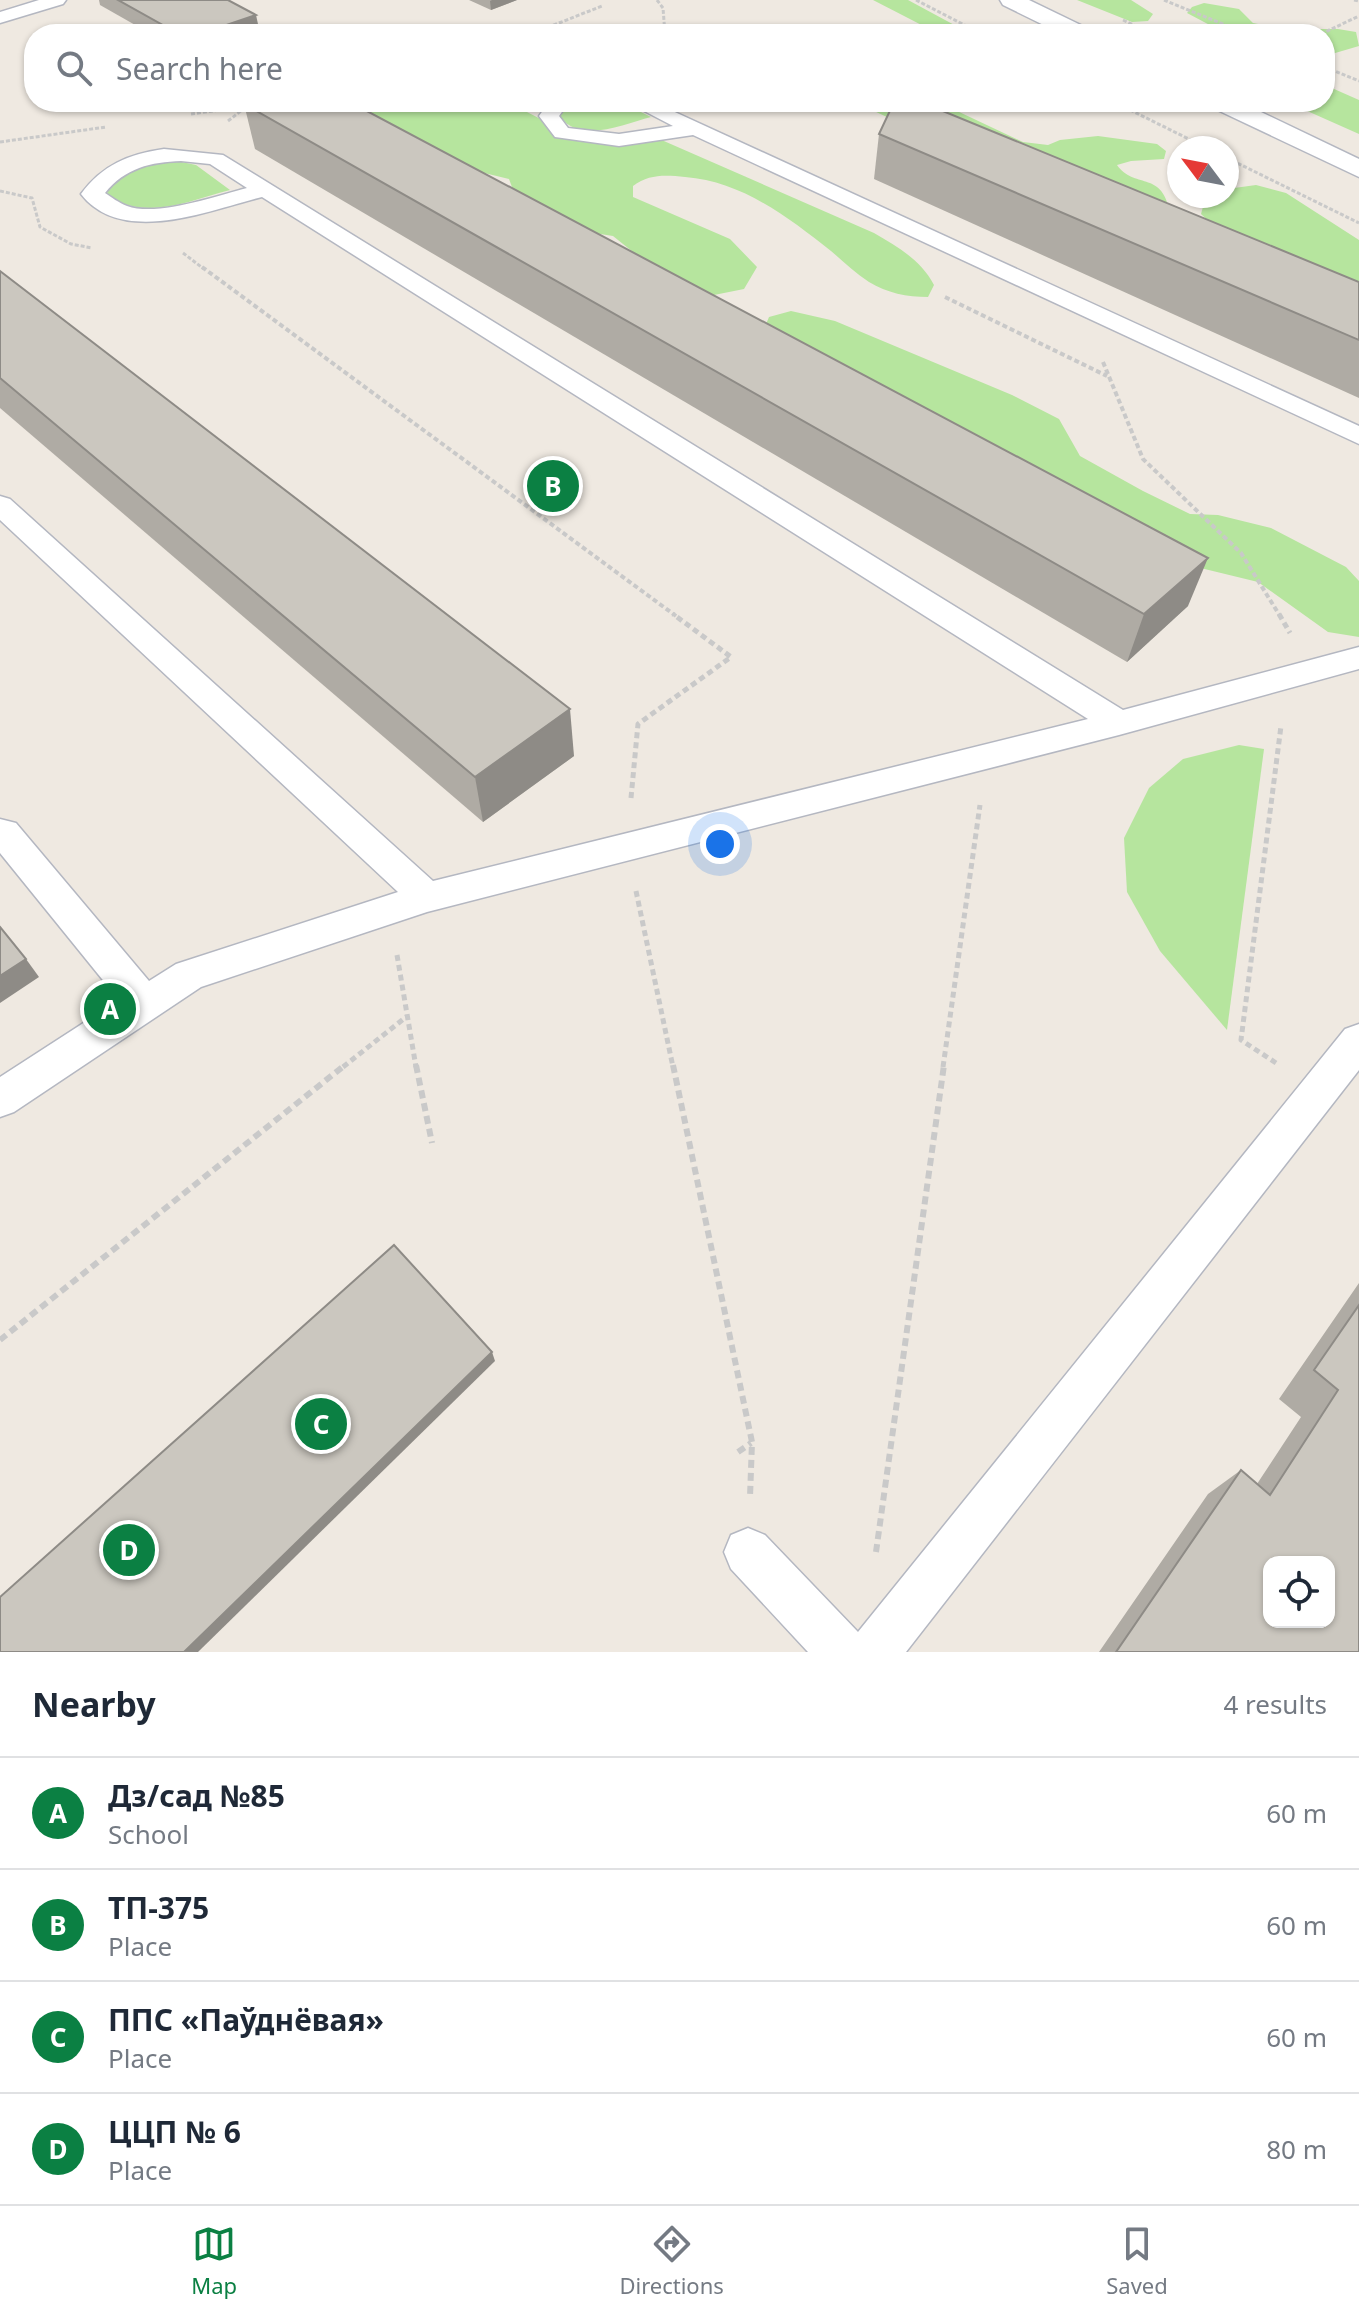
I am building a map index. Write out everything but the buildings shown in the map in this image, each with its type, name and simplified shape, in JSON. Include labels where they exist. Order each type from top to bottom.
[{"type":"street","points":[[1011,0],[1060,24]]},
{"type":"street","points":[[1241,112],[1359,169]]},
{"type":"lane","points":[[0,18],[57,0]]},
{"type":"lane","points":[[552,112],[549,116],[562,133],[619,140],[695,129]]},
{"type":"lane","points":[[658,112],[1359,436]]},
{"type":"lane","points":[[263,190],[156,214],[128,214],[92,194],[104,176],[151,156],[187,154],[216,159],[1119,723]]},
{"type":"lane","points":[[0,505],[427,897]]},
{"type":"lane","points":[[0,1099],[189,975],[427,897],[1119,723],[1359,658]]},
{"type":"lane","points":[[0,833],[4,833],[145,1004]]},
{"type":"lane","points":[[874,1652],[1359,1041]]},
{"type":"lane","points":[[748,1552],[842,1652]]},
{"type":"path","points":[[657,0],[663,8],[664,24]]},
{"type":"path","points":[[916,0],[963,24]]},
{"type":"path","points":[[1164,0],[1223,24]]},
{"type":"path","points":[[556,24],[602,6]]},
{"type":"path","points":[[1335,27],[1359,16]]},
{"type":"path","points":[[1335,71],[1359,81]]},
{"type":"path","points":[[1134,112],[1183,136]]},
{"type":"path","points":[[1239,164],[1359,223]]},
{"type":"path","points":[[0,191],[32,198],[40,227],[71,244],[100,249]]},
{"type":"path","points":[[176,247],[731,657],[638,724],[627,847],[752,1442],[748,1552]]},
{"type":"path","points":[[945,297],[1108,376]]},
{"type":"path","points":[[875,1558],[986,756]]},
{"type":"path","points":[[427,897],[395,942],[406,1017],[432,1143]]},
{"type":"path","points":[[0,1340],[406,1017]]},
{"type":"path","points":[[738,1452],[752,1442]]},
{"type":"green space","points":[[873,0],[908,0],[952,24],[920,24]]},
{"type":"green space","points":[[1077,0],[1131,0],[1153,14],[1148,21],[1132,22]]},
{"type":"green space","points":[[1204,3],[1239,9],[1258,24],[1208,24],[1187,13],[1192,7]]},
{"type":"green space","points":[[1335,29],[1356,32],[1359,46],[1335,53]]},
{"type":"green space","points":[[1335,89],[1359,100],[1359,134],[1310,112],[1335,112]]},
{"type":"green space","points":[[364,112],[527,112],[574,136],[657,138],[874,233],[916,261],[934,285],[928,297],[883,289],[781,214],[744,193],[706,180],[651,177],[633,186],[633,197],[730,239],[757,267],[744,289],[704,297],[683,292],[613,236],[550,226],[521,211],[509,179],[439,162]]},
{"type":"green space","points":[[562,112],[641,112],[651,117],[591,131],[569,125],[560,117]]},
{"type":"green space","points":[[876,112],[959,112],[1023,142],[1048,145],[1060,140],[1098,136],[1157,144],[1166,151],[1164,159],[1117,165],[1131,177],[1160,189],[1169,209],[906,126]]},
{"type":"green space","points":[[172,160],[196,165],[230,190],[153,208],[123,203],[108,196],[106,187],[126,169]]},
{"type":"green space","points":[[1256,185],[1286,193],[1359,240],[1359,314],[1233,245],[1201,214],[1203,208],[1239,208],[1239,187]]},
{"type":"green space","points":[[791,311],[835,321],[1012,395],[1059,419],[1080,456],[1190,514],[1218,515],[1271,528],[1346,567],[1359,581],[1359,637],[1328,632],[1258,582],[1143,554],[764,329],[769,317]]},
{"type":"green space","points":[[1239,745],[1264,749],[1227,1030],[1160,951],[1127,892],[1124,838],[1149,788],[1183,759]]},
{"type":"place","name":"ТП-375","points":[[553,486]]},
{"type":"place","name":"Дз/сад №85","points":[[110,1009]]},
{"type":"place","name":"ППС «Паўднёвая»","points":[[321,1424]]},
{"type":"place","name":"ЦЦП № 6","points":[[129,1550]]}]
